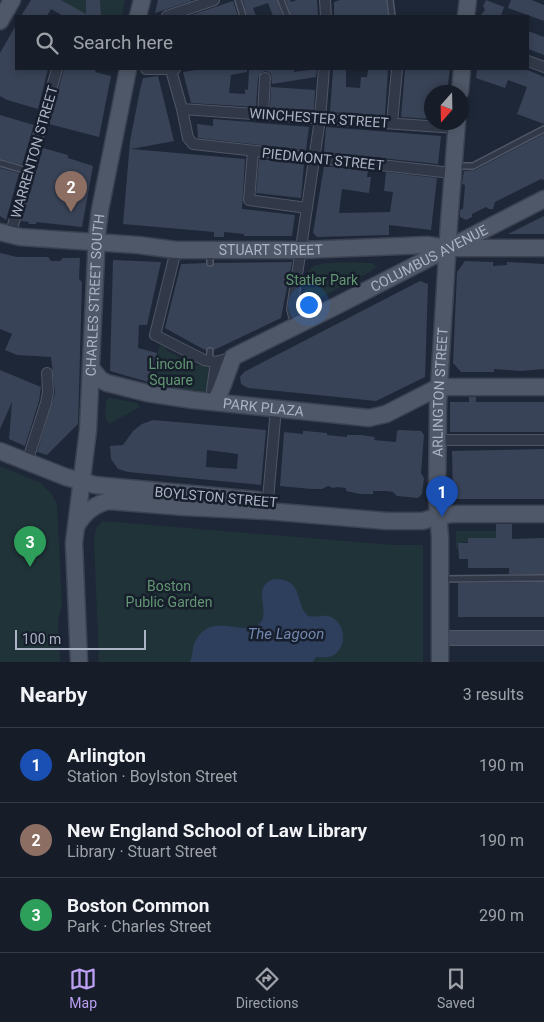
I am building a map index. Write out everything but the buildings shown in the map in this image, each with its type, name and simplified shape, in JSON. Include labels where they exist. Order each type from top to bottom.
[{"type":"main road","points":[[0,21],[12,0]]},
{"type":"main road","points":[[138,15],[142,0]]},
{"type":"main road","name":"CHARLES STREET SOUTH","points":[[79,662],[74,543],[88,430],[97,242],[100,210],[128,70]]},
{"type":"main road","points":[[461,85],[462,70]]},
{"type":"main road","name":"ARLINGTON STREET","points":[[440,662],[438,387],[452,170],[456,130]]},
{"type":"main road","name":"COLUMBUS AVENUE","points":[[233,357],[544,199]]},
{"type":"main road","name":"STUART STREET","points":[[5,234],[138,245],[210,257],[301,250],[426,245],[447,248],[544,248]]},
{"type":"main road","points":[[49,239],[81,250],[89,257],[95,267],[115,249],[138,245]]},
{"type":"main road","points":[[379,248],[390,253],[394,260],[393,270],[386,280]]},
{"type":"main road","points":[[215,402],[233,357]]},
{"type":"main road","name":"PARK PLAZA","points":[[91,368],[101,380],[111,385],[153,394],[215,402],[375,417],[386,414],[438,387]]},
{"type":"main road","points":[[438,387],[544,387]]},
{"type":"main road","name":"BOYLSTON STREET","points":[[0,451],[82,482],[387,521],[413,516],[424,521],[452,514],[544,514]]},
{"type":"main road","name":"BOYLSTON STREET","points":[[77,525],[90,510],[99,504],[109,502],[184,508],[268,506]]},
{"type":"main road","points":[[440,638],[544,638]]},
{"type":"street","points":[[170,15],[202,2],[214,0]]},
{"type":"street","points":[[326,15],[327,0]]},
{"type":"street","points":[[529,61],[544,67]]},
{"type":"street","name":"WARRENTON STREET","points":[[5,234],[29,171],[57,70]]},
{"type":"street","points":[[173,70],[182,109]]},
{"type":"street","points":[[304,322],[294,317],[292,309],[320,119],[324,70]]},
{"type":"street","points":[[392,123],[397,70]]},
{"type":"street","points":[[263,114],[265,78]]},
{"type":"street","name":"WINCHESTER STREET","points":[[182,109],[424,124]]},
{"type":"street","name":"PIEDMONT STREET","points":[[182,109],[189,141],[194,145],[452,170]]},
{"type":"street","points":[[253,151],[249,200],[307,208]]},
{"type":"street","points":[[176,250],[155,335],[212,362],[212,390],[215,402]]},
{"type":"street","name":"COLUMBUS AVENUE","points":[[212,362],[233,357]]},
{"type":"street","points":[[27,462],[46,403],[48,392],[47,373]]},
{"type":"street","points":[[268,506],[276,408]]},
{"type":"street","points":[[437,440],[544,440]]},
{"type":"lane","points":[[238,0],[244,15]]},
{"type":"lane","points":[[282,0],[287,15]]},
{"type":"lane","points":[[390,0],[392,15]]},
{"type":"lane","points":[[452,170],[473,166],[544,129]]},
{"type":"lane","points":[[0,164],[29,171]]},
{"type":"lane","points":[[210,351],[212,362]]},
{"type":"lane","points":[[440,579],[544,578]]},
{"type":"green space","points":[[61,0],[89,0],[86,1],[87,15]]},
{"type":"green space","points":[[100,0],[125,0],[122,15],[101,15]]},
{"type":"green space","name":"Statler Park","points":[[350,262],[373,263],[376,267],[372,271],[310,303],[303,302],[307,275],[315,265]]},
{"type":"green space","name":"Lincoln Square","points":[[160,345],[197,366],[202,364],[207,366],[210,370],[206,395],[148,387]]},
{"type":"green space","points":[[109,398],[137,403],[140,407],[109,424],[105,417],[106,401]]},
{"type":"green space","points":[[0,466],[41,483],[57,504],[62,604],[58,621],[60,662],[0,662]]},
{"type":"green space","name":"Boston Public Garden","points":[[102,521],[394,545],[423,545],[423,662],[99,662],[94,541],[96,528]]},
{"type":"green space","points":[[456,531],[511,531],[499,538],[459,543],[458,549],[456,549]]},
{"type":"water","name":"The Lagoon","points":[[274,579],[284,580],[295,587],[301,605],[308,616],[328,616],[336,620],[340,625],[343,636],[341,648],[337,652],[330,657],[316,657],[313,662],[190,662],[196,640],[204,631],[212,626],[222,625],[249,628],[256,626],[262,620],[263,615],[262,592],[267,582]]},
{"type":"place","name":"New England School of Law Library","points":[[71,212]]},
{"type":"place","name":"Arlington","points":[[442,517]]},
{"type":"place","name":"Boston Common","points":[[30,567]]}]
